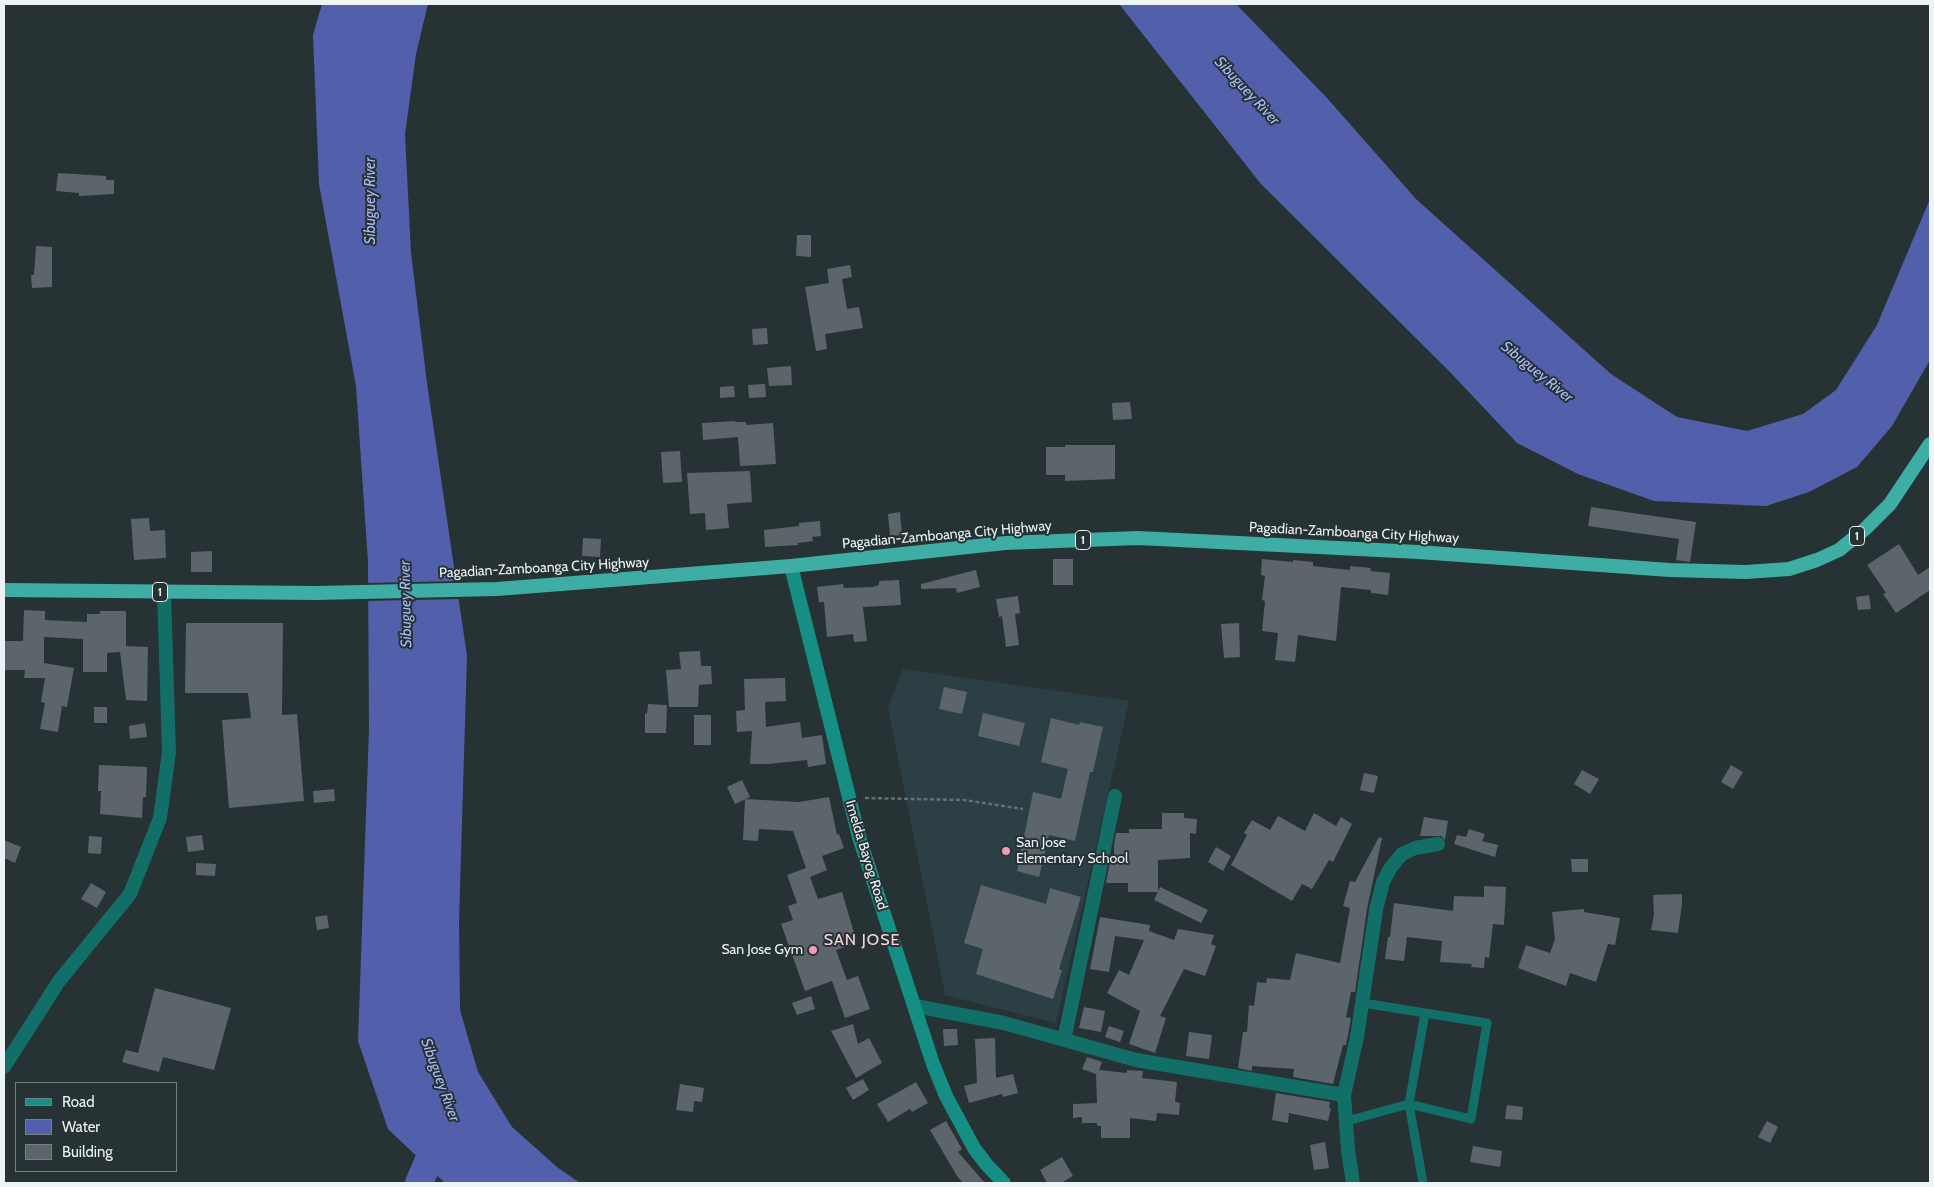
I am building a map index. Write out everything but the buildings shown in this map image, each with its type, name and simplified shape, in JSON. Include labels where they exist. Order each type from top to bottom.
[{"type":"highway","name":"Pagadian-Zamboanga City Highway","points":[[4,590],[316,593],[497,589],[791,566],[1005,543],[1138,538],[1418,552],[1670,570],[1746,572],[1789,568],[1817,560],[1839,550],[1866,529],[1890,504],[1930,444]]},
{"type":"main road","name":"Imelda Bayog Road","points":[[791,566],[859,836],[934,1064],[946,1096],[974,1148],[1004,1183]]},
{"type":"street","points":[[4,1067],[59,981],[130,894],[160,818],[169,752],[164,592]]},
{"type":"street","points":[[1064,1040],[1115,796]]},
{"type":"street","points":[[1354,1183],[1348,1150],[1344,1095],[1363,1002],[1376,910],[1383,882],[1391,867],[1402,854],[1415,848],[1438,844]]},
{"type":"street","points":[[915,1006],[1004,1023],[1136,1060],[1344,1095]]},
{"type":"lane","points":[[1347,1121],[1410,1104],[1471,1119],[1487,1023],[1363,1002]]},
{"type":"lane","points":[[1423,1183],[1410,1104],[1425,1013]]},
{"type":"path","points":[[849,798],[964,800],[1023,809]]},
{"type":"shaded area","name":"San Jose Elementary School","points":[[903,669],[1129,701],[1056,1023],[945,995],[888,707]]},
{"type":"water","name":"Sibuguey River","points":[[322,4],[428,4],[416,54],[405,134],[411,253],[427,383],[467,656],[459,921],[460,1010],[478,1072],[512,1127],[557,1167],[580,1183],[445,1183],[388,1129],[358,1041],[369,729],[368,562],[356,386],[319,184],[313,35]]},
{"type":"water","name":"Sibuguey River","points":[[1119,4],[1236,4],[1327,98],[1416,199],[1611,374],[1677,417],[1747,431],[1803,414],[1836,390],[1877,325],[1930,199],[1930,360],[1892,426],[1857,467],[1809,492],[1766,506],[1654,501],[1578,474],[1517,443],[1448,370],[1261,184]]},
{"type":"pier","points":[[458,581],[461,599],[365,601],[365,583]]},
{"type":"waterway","points":[[419,1183],[441,1132]]},
{"type":"place","name":"San Jose Elementary School","points":[[1006,851]]},
{"type":"place","name":"San Jose Gym","points":[[813,950]]},
{"type":"district","name":"SAN JOSE","points":[[862,940]]}]
